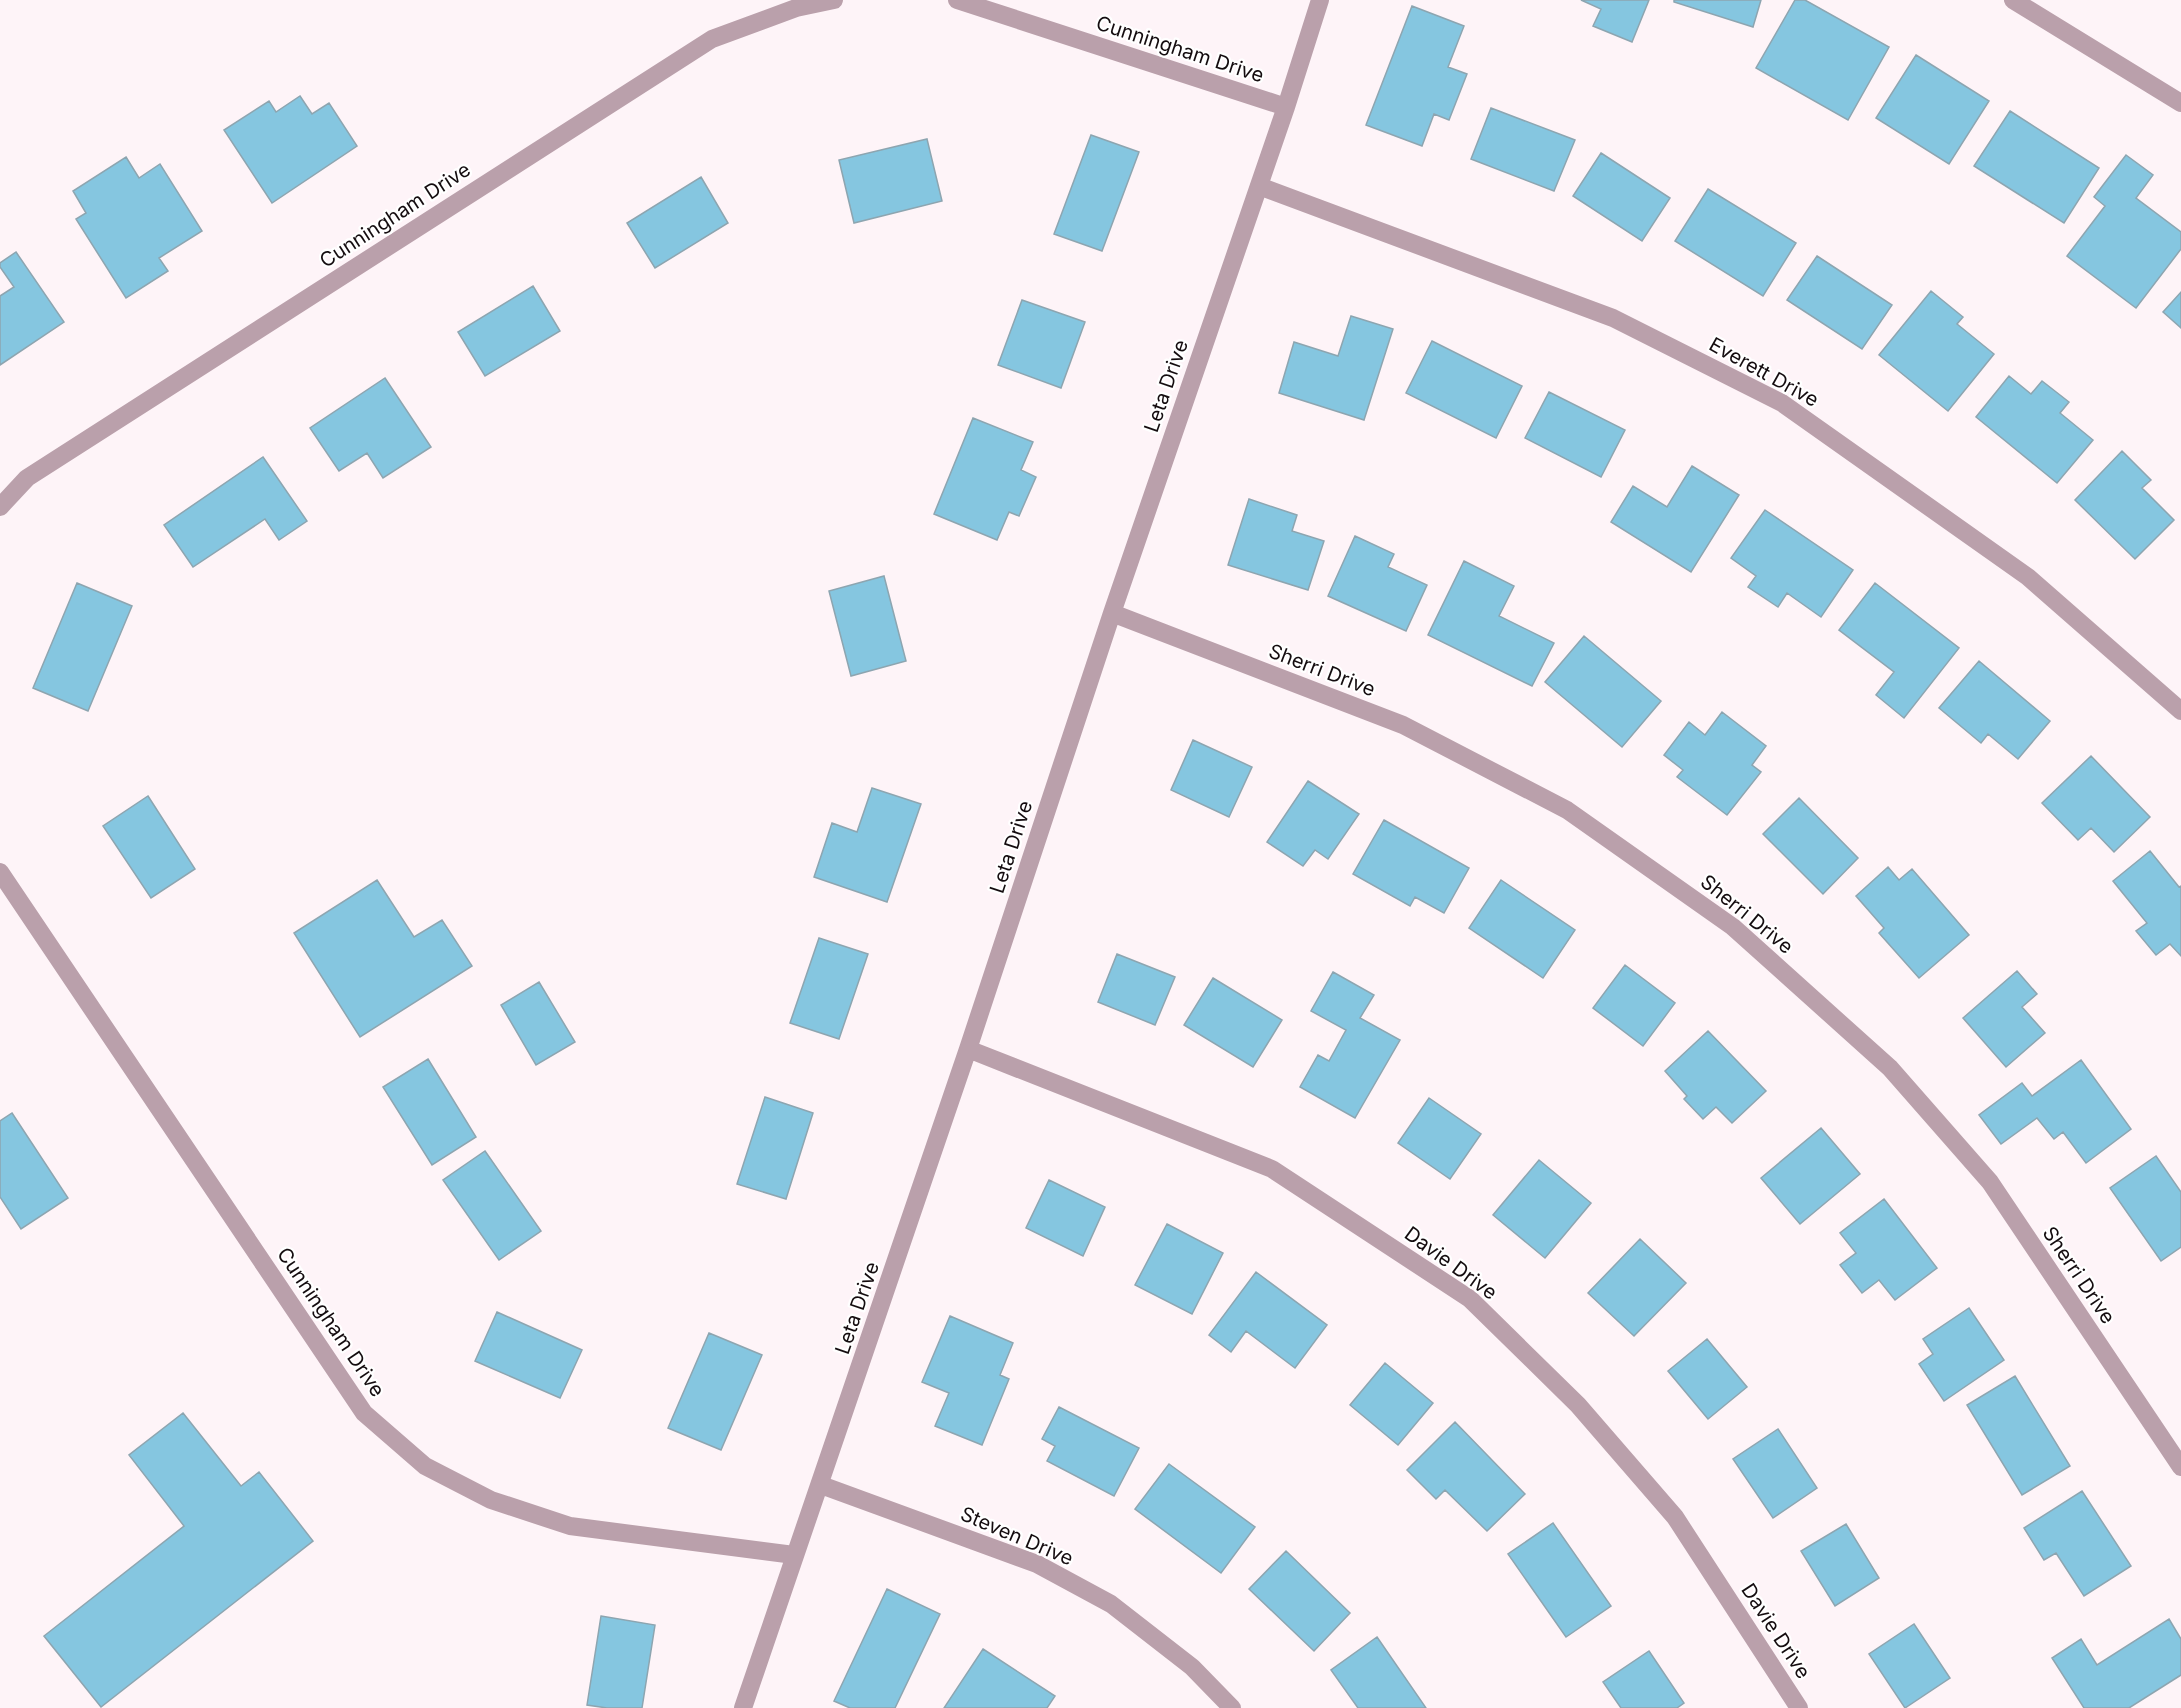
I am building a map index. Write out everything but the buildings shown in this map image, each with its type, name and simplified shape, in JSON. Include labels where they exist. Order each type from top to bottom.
[{"type":"street","name":"Cunningham Drive","points":[[0,507],[27,478],[712,39],[796,8],[834,0]]},
{"type":"street","name":"Cunningham Drive","points":[[957,0],[1286,107]]},
{"type":"street","name":"Leta Drive","points":[[743,1708],[794,1555],[821,1485],[1112,613],[1286,107],[1320,0]]},
{"type":"street","points":[[2013,0],[2181,103]]},
{"type":"street","name":"Everett Drive","points":[[1259,186],[1613,318],[1782,403],[2028,577],[2181,711]]},
{"type":"street","name":"Sherri Drive","points":[[1112,613],[1403,725],[1568,810],[1733,927],[1890,1068],[1990,1182],[2181,1467]]},
{"type":"street","name":"Cunningham Drive","points":[[0,872],[364,1413],[425,1466],[491,1500],[570,1526],[794,1555]]},
{"type":"street","name":"Davie Drive","points":[[968,1049],[1272,1169],[1470,1299],[1578,1405],[1675,1517],[1799,1708]]},
{"type":"street","name":"Steven Drive","points":[[821,1485],[1037,1564],[1112,1604],[1192,1667],[1232,1708]]}]
